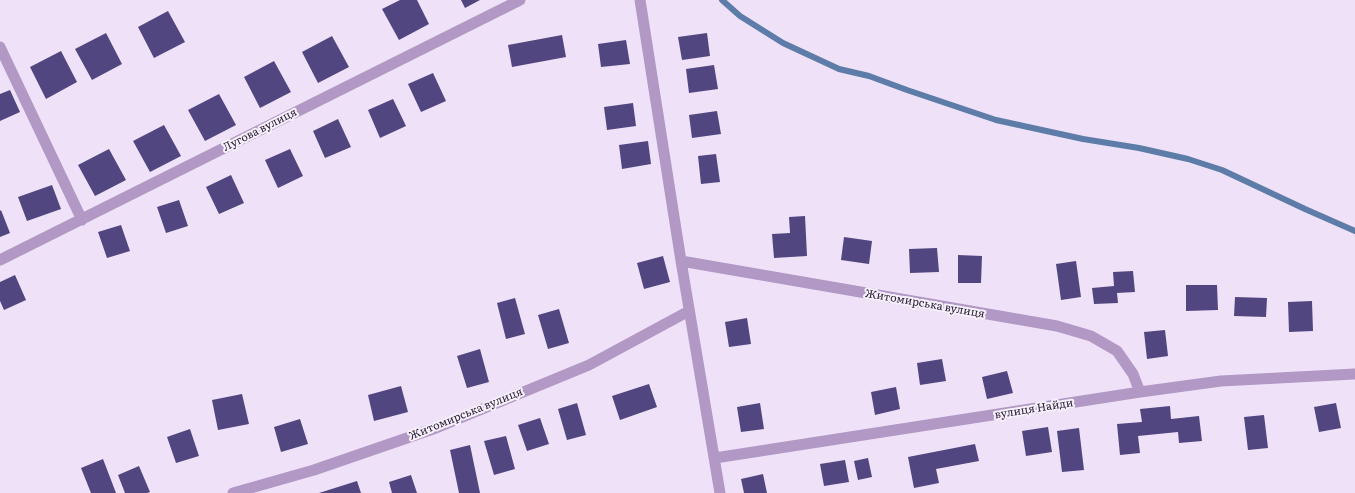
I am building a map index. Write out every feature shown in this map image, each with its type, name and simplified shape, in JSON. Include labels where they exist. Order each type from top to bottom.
[{"type":"street","name":"Лугова вулиця","points":[[0,260],[520,0]]},
{"type":"street","points":[[640,0],[681,262],[720,493]]},
{"type":"street","points":[[0,47],[82,220]]},
{"type":"street","name":"Житомирська вулиця","points":[[681,262],[1057,326],[1091,336],[1117,351],[1133,374],[1140,392]]},
{"type":"street","name":"Житомирська вулиця","points":[[233,493],[314,470],[436,428],[589,364],[690,311]]},
{"type":"street","name":"вулиця Найди","points":[[715,458],[1140,392],[1221,381],[1355,374]]},
{"type":"building","points":[[400,0],[417,0],[429,24],[399,40],[382,9]]},
{"type":"building","points":[[461,0],[480,0],[465,8]]},
{"type":"building","points":[[168,11],[185,42],[154,58],[138,27]]},
{"type":"building","points":[[106,33],[122,64],[92,80],[75,49]]},
{"type":"building","points":[[707,33],[710,56],[682,60],[678,37]]},
{"type":"building","points":[[562,35],[566,57],[512,67],[508,45]]},
{"type":"building","points":[[332,36],[349,67],[318,83],[302,52]]},
{"type":"building","points":[[626,40],[630,64],[601,67],[598,44]]},
{"type":"building","points":[[61,51],[77,82],[46,99],[30,67]]},
{"type":"building","points":[[274,61],[291,92],[260,108],[244,77]]},
{"type":"building","points":[[714,65],[718,89],[689,93],[686,69]]},
{"type":"building","points":[[433,73],[446,101],[421,112],[408,84]]},
{"type":"building","points":[[10,90],[20,112],[0,121],[0,94]]},
{"type":"building","points":[[219,94],[236,125],[205,141],[188,110]]},
{"type":"building","points":[[393,99],[406,126],[380,138],[368,110]]},
{"type":"building","points":[[633,103],[636,126],[607,130],[604,107]]},
{"type":"building","points":[[717,111],[721,134],[692,138],[689,115]]},
{"type":"building","points":[[338,119],[351,147],[325,158],[313,131]]},
{"type":"building","points":[[164,125],[181,156],[150,172],[133,141]]},
{"type":"building","points":[[648,141],[651,164],[622,169],[619,145]]},
{"type":"building","points":[[109,149],[126,180],[95,196],[78,165]]},
{"type":"building","points":[[290,149],[303,176],[278,188],[265,160]]},
{"type":"building","points":[[716,154],[720,182],[701,184],[698,156]]},
{"type":"building","points":[[231,175],[244,203],[219,214],[206,187]]},
{"type":"building","points":[[52,185],[61,209],[27,221],[18,197]]},
{"type":"building","points":[[179,200],[188,226],[166,233],[157,207]]},
{"type":"building","points":[[1,210],[10,233],[0,237],[0,211]]},
{"type":"building","points":[[805,216],[807,256],[774,258],[772,234],[790,233],[789,217]]},
{"type":"building","points":[[121,225],[130,251],[107,258],[98,232]]},
{"type":"building","points":[[844,237],[872,241],[869,264],[841,260]]},
{"type":"building","points":[[937,248],[939,272],[910,273],[909,249]]},
{"type":"building","points":[[958,255],[982,256],[981,283],[958,283]]},
{"type":"building","points":[[663,256],[670,282],[644,289],[637,263]]},
{"type":"building","points":[[1076,261],[1081,297],[1061,300],[1056,264]]},
{"type":"building","points":[[1133,271],[1135,292],[1117,293],[1118,303],[1094,304],[1092,288],[1114,286],[1113,272]]},
{"type":"building","points":[[15,275],[26,300],[4,310],[0,301],[0,282]]},
{"type":"building","points":[[1186,285],[1217,285],[1218,310],[1186,311]]},
{"type":"building","points":[[1235,297],[1267,298],[1266,317],[1234,316]]},
{"type":"building","points":[[515,298],[525,334],[506,339],[497,303]]},
{"type":"building","points":[[1312,301],[1313,331],[1289,332],[1288,302]]},
{"type":"building","points":[[559,309],[569,343],[548,349],[538,315]]},
{"type":"building","points":[[747,318],[751,344],[729,347],[725,322]]},
{"type":"building","points":[[1165,330],[1168,356],[1147,359],[1144,332]]},
{"type":"building","points":[[480,349],[489,382],[467,388],[457,356]]},
{"type":"building","points":[[942,359],[946,381],[920,385],[917,363]]},
{"type":"building","points":[[1007,371],[1013,393],[987,399],[982,377]]},
{"type":"building","points":[[649,384],[657,407],[620,420],[612,396]]},
{"type":"building","points":[[401,386],[408,412],[374,421],[368,395]]},
{"type":"building","points":[[896,387],[900,409],[875,415],[871,392]]},
{"type":"building","points":[[242,394],[249,424],[218,430],[212,400]]},
{"type":"building","points":[[577,403],[586,435],[567,440],[558,409]]},
{"type":"building","points":[[760,403],[764,429],[741,432],[737,407]]},
{"type":"building","points":[[1336,403],[1341,428],[1319,432],[1314,407]]},
{"type":"building","points":[[1170,406],[1171,419],[1199,416],[1202,441],[1179,443],[1178,432],[1138,436],[1140,453],[1120,455],[1117,424],[1142,422],[1140,409]]},
{"type":"building","points":[[1264,415],[1268,448],[1248,450],[1244,417]]},
{"type":"building","points":[[540,418],[549,444],[527,451],[518,425]]},
{"type":"building","points":[[300,419],[308,444],[281,452],[274,427]]},
{"type":"building","points":[[1048,427],[1052,452],[1026,456],[1022,431]]},
{"type":"building","points":[[1079,428],[1084,470],[1062,472],[1057,431]]},
{"type":"building","points":[[190,429],[199,456],[176,463],[167,437]]},
{"type":"building","points":[[506,436],[515,469],[494,475],[484,441]]},
{"type":"building","points":[[975,444],[979,461],[936,469],[939,483],[914,488],[908,457]]},
{"type":"building","points":[[470,445],[480,493],[459,493],[450,450]]},
{"type":"building","points":[[868,458],[872,477],[858,480],[854,461]]},
{"type":"building","points":[[103,459],[116,493],[91,493],[81,468]]},
{"type":"building","points":[[845,460],[849,482],[824,486],[820,464]]},
{"type":"building","points":[[139,466],[150,492],[125,493],[118,475]]},
{"type":"building","points":[[763,474],[767,493],[744,493],[741,479]]},
{"type":"building","points":[[411,475],[417,493],[392,493],[389,482]]},
{"type":"building","points":[[357,481],[361,493],[319,493]]},
{"type":"waterway","points":[[722,0],[740,16],[783,43],[839,69],[869,76],[996,120],[1083,139],[1139,148],[1188,159],[1222,170],[1355,231]]}]
